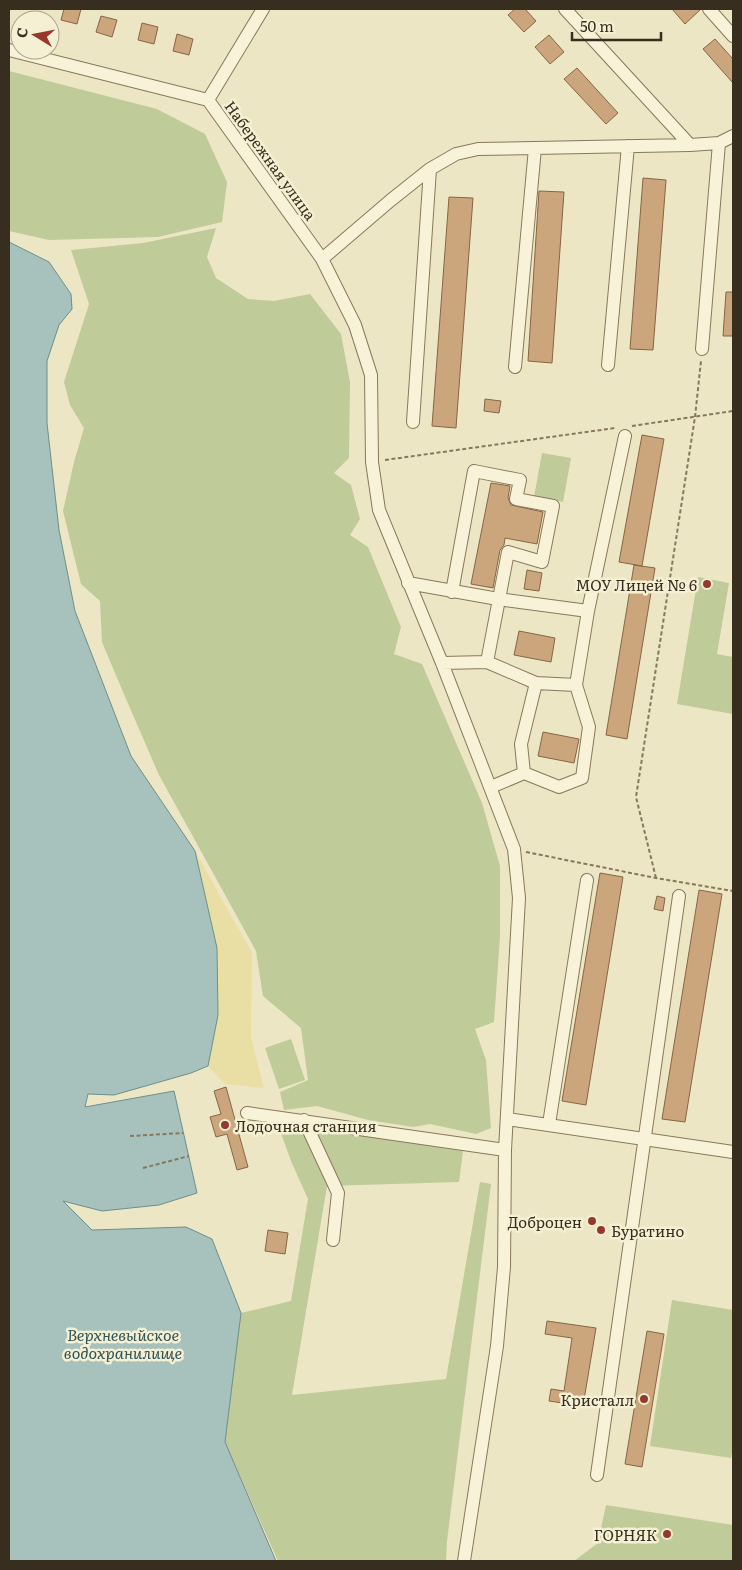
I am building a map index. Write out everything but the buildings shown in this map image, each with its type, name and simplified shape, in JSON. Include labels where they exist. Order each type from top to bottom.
[{"type":"street","points":[[208,100],[263,9]]},
{"type":"street","points":[[565,9],[690,145]]},
{"type":"street","points":[[709,9],[733,36]]},
{"type":"street","name":"Набережная улица","points":[[9,50],[208,100],[322,259],[355,325],[371,375],[372,462],[379,510],[491,786],[514,849],[519,898],[505,1150],[504,1267],[497,1346],[464,1561]]},
{"type":"street","points":[[322,259],[390,200],[430,169],[456,154],[478,150],[690,145],[719,143],[733,136]]},
{"type":"street","points":[[702,349],[719,143]]},
{"type":"street","points":[[608,365],[628,146]]},
{"type":"street","points":[[515,367],[535,148]]},
{"type":"street","points":[[413,422],[430,169]]},
{"type":"street","points":[[491,786],[524,773],[559,787],[582,778],[589,727],[576,685],[622,430]]},
{"type":"street","points":[[452,592],[474,471],[520,480],[516,499],[553,506],[542,562],[508,552],[487,662]]},
{"type":"street","points":[[408,583],[452,592],[588,611]]},
{"type":"street","points":[[442,663],[487,662],[536,683],[576,685]]},
{"type":"street","points":[[524,773],[521,744],[536,683]]},
{"type":"street","points":[[549,1124],[588,880]]},
{"type":"street","points":[[597,1475],[679,896]]},
{"type":"street","points":[[247,1113],[505,1150]]},
{"type":"street","points":[[507,1119],[733,1152]]},
{"type":"street","points":[[304,1120],[338,1193],[333,1240]]},
{"type":"path","points":[[656,878],[636,797],[694,418],[702,349]]},
{"type":"path","points":[[372,462],[622,430],[733,411]]},
{"type":"path","points":[[514,849],[733,892]]},
{"type":"path","points":[[130,1136],[183,1132]]},
{"type":"path","points":[[143,1168],[189,1156]]},
{"type":"green space","points":[[9,71],[157,109],[205,134],[227,182],[222,222],[158,237],[49,240],[9,231]]},
{"type":"green space","points":[[216,228],[207,257],[216,278],[248,299],[274,301],[310,294],[341,334],[350,382],[349,458],[334,473],[351,485],[360,519],[350,535],[368,547],[401,627],[394,654],[422,664],[482,803],[500,866],[500,937],[494,1022],[475,1029],[486,1060],[491,1128],[476,1134],[430,1124],[413,1127],[368,1120],[317,1106],[284,1110],[280,1092],[308,1080],[301,1028],[263,996],[256,951],[159,775],[102,642],[100,601],[81,584],[63,511],[84,428],[70,405],[64,382],[89,304],[71,250],[143,243]]},
{"type":"green space","points":[[542,453],[571,458],[563,502],[534,497]]},
{"type":"green space","points":[[698,577],[729,583],[717,654],[733,657],[733,714],[677,704]]},
{"type":"green space","points":[[291,1039],[305,1080],[279,1089],[265,1048]]},
{"type":"green space","points":[[277,1122],[463,1151],[459,1182],[327,1186],[292,1395],[446,1379],[480,1182],[491,1184],[446,1561],[278,1561],[225,1442],[241,1313],[291,1301],[308,1199],[291,1161]]},
{"type":"green space","points":[[672,1300],[733,1310],[733,1447],[731,1458],[650,1446]]},
{"type":"green space","name":"ГОРНЯК","points":[[606,1505],[733,1525],[733,1561],[574,1561],[598,1543]]},
{"type":"sand","points":[[195,851],[252,953],[251,1038],[264,1088],[225,1084],[208,1066],[218,1015],[217,948]]},
{"type":"water","name":"Верхневыйское водохранилище","points":[[9,242],[49,262],[71,294],[72,309],[59,325],[47,361],[47,423],[59,530],[75,611],[131,756],[195,851],[217,948],[218,1015],[208,1066],[191,1073],[114,1095],[88,1094],[85,1107],[174,1091],[197,1193],[159,1205],[102,1211],[63,1201],[92,1230],[186,1227],[212,1239],[241,1313],[225,1442],[276,1561],[9,1561]]},
{"type":"place","name":"МОУ Лицей № 6","points":[[707,584]]},
{"type":"place","name":"Лодочная станция","points":[[225,1125]]},
{"type":"place","name":"Доброцен","points":[[592,1221]]},
{"type":"place","name":"Буратино","points":[[601,1230]]},
{"type":"place","name":"Кристалл","points":[[644,1399]]},
{"type":"place","name":"ГОРНЯК","points":[[667,1534]]}]
